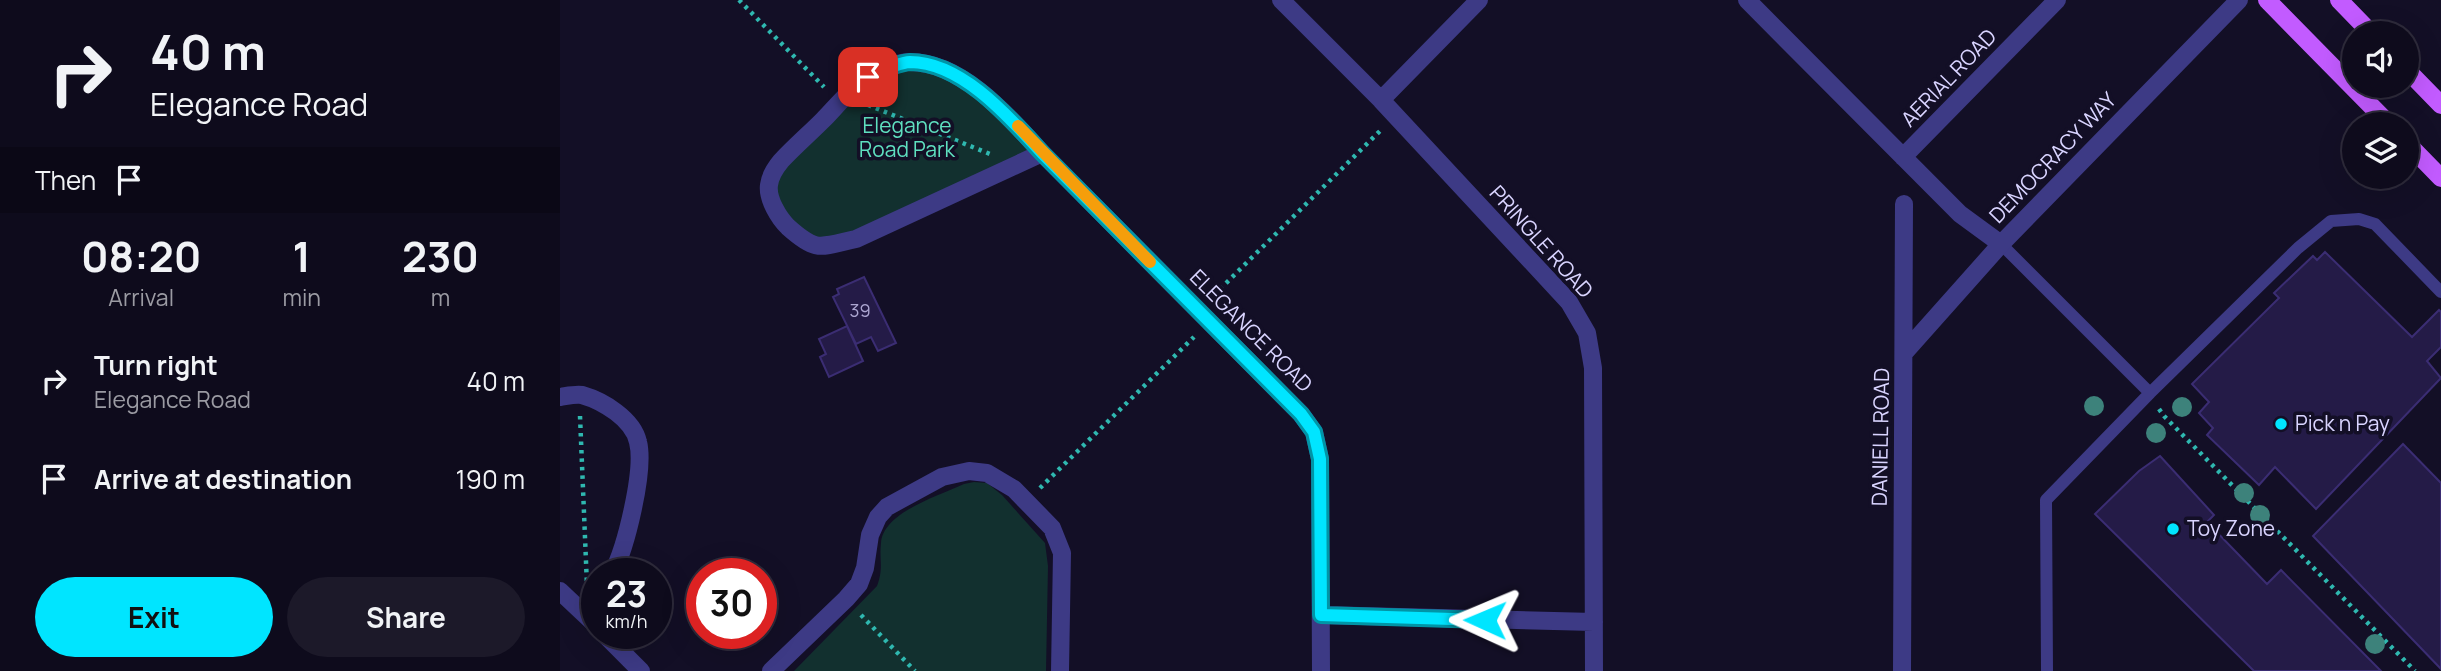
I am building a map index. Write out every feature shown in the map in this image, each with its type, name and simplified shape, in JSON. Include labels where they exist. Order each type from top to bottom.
[{"type":"main road","points":[[2267,0],[2377,112]]},
{"type":"main road","points":[[2339,0],[2359,21]]},
{"type":"main road","points":[[2419,82],[2441,105]]},
{"type":"main road","points":[[2419,155],[2441,178]]},
{"type":"street","name":"PRINGLE ROAD","points":[[1281,0],[1381,100],[1569,302],[1587,333],[1593,368],[1594,671]]},
{"type":"street","points":[[1381,100],[1479,0]]},
{"type":"street","points":[[1747,0],[1960,214],[2001,244]]},
{"type":"street","name":"AERIAL ROAD","points":[[1903,158],[2057,0]]},
{"type":"street","name":"DEMOCRACY WAY","points":[[1904,353],[2001,244],[2239,0]]},
{"type":"street","name":"ELEGANCE ROAD","points":[[1042,153],[856,239],[817,247],[805,242],[781,220],[769,194],[769,186],[780,162],[868,77],[908,62],[934,66],[975,87],[1010,117],[1042,153],[1301,414],[1314,432],[1320,459],[1321,671]]},
{"type":"street","name":"DANIELL ROAD","points":[[1902,671],[1904,204]]},
{"type":"street","points":[[560,397],[579,395],[600,402],[624,419],[638,439],[640,459],[626,539],[618,558]]},
{"type":"street","points":[[771,671],[859,584],[865,568],[870,535],[878,517],[887,507],[942,477],[969,471],[987,473],[1014,489],[1052,528],[1062,553],[1060,671]]},
{"type":"street","points":[[560,591],[581,606]]},
{"type":"street","points":[[1321,615],[1594,622]]},
{"type":"street","points":[[619,649],[641,671]]},
{"type":"lane","points":[[2047,671],[2046,500],[2298,247],[2330,222],[2359,219],[2375,224],[2441,292]]},
{"type":"lane","points":[[2001,244],[2150,393]]},
{"type":"path","points":[[739,0],[846,98],[996,157],[1006,170]]},
{"type":"path","points":[[1027,501],[1395,116]]},
{"type":"path","points":[[2150,393],[2164,416],[2415,671]]},
{"type":"path","points":[[579,395],[590,558]]},
{"type":"path","points":[[846,599],[915,671]]},
{"type":"green space","name":"Elegance Road Park","points":[[907,66],[935,70],[972,90],[1034,151],[857,235],[821,244],[793,225],[780,211],[775,191],[776,177],[852,95]]},
{"type":"green space","points":[[974,482],[987,483],[1002,495],[1045,543],[1048,566],[1046,671],[794,671],[877,586],[881,569],[881,543],[891,522],[914,506]]},
{"type":"building","points":[[2325,252],[2412,337],[2439,310],[2441,312],[2441,347],[2427,361],[2441,378],[2316,509],[2275,467],[2259,485],[2207,435],[2213,428],[2199,413],[2209,402],[2192,384],[2279,298],[2274,293],[2313,256],[2317,260]]},
{"type":"building","points":[[864,277],[896,343],[878,351],[871,337],[856,344],[833,297],[839,294],[837,289]]},
{"type":"building","points":[[847,326],[863,361],[829,377],[820,357],[826,354],[819,339]]},
{"type":"building","points":[[2403,444],[2441,483],[2441,669],[2313,536]]},
{"type":"building","points":[[2160,456],[2214,515],[2207,522],[2267,584],[2281,570],[2381,671],[2254,671],[2095,514],[2139,471]]},
{"type":"slow traffic","points":[[1018,126],[1150,262]]},
{"type":"place","name":"Pick n Pay","points":[[2281,424]]},
{"type":"place","name":"Toy Zone","points":[[2173,529]]},
{"type":"route","points":[[868,77],[908,62],[934,66],[975,87],[1010,117],[1042,153],[1301,414],[1314,432],[1320,459],[1321,615],[1485,620]]}]
